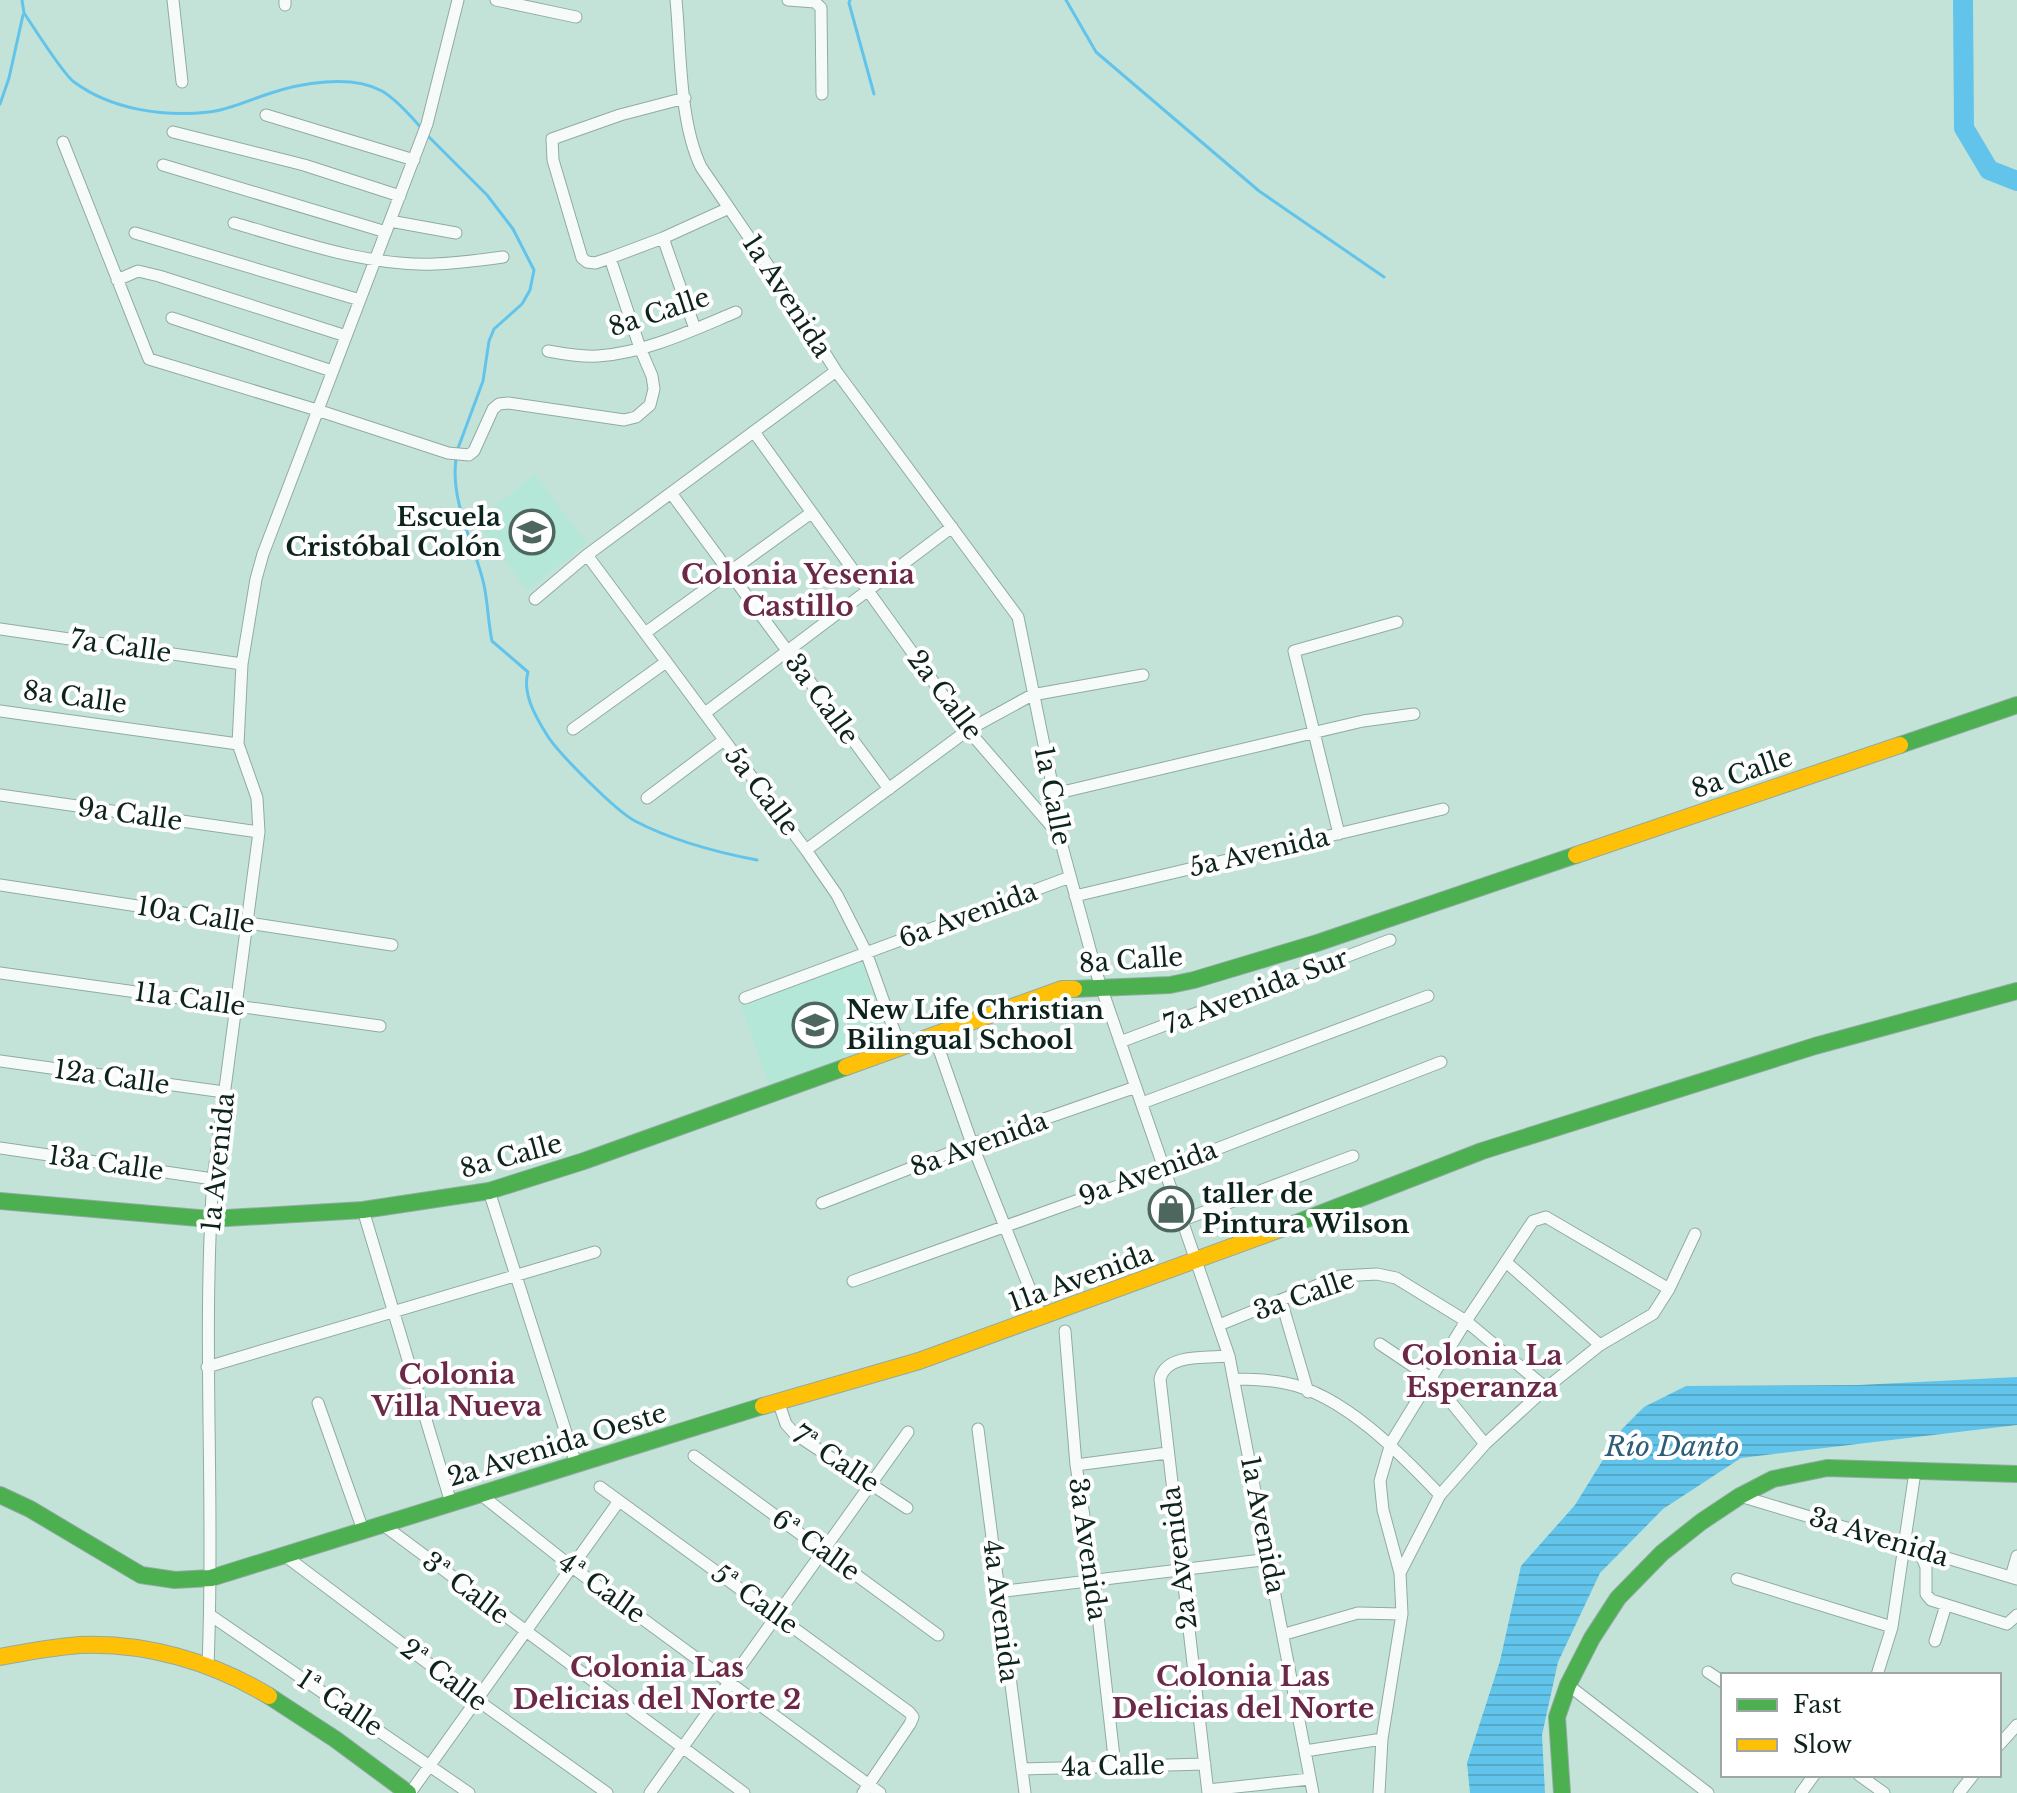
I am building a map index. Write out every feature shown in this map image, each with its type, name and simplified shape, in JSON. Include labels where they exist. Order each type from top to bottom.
[{"type":"street","points":[[173,0],[182,82]]},
{"type":"street","name":"1a Avenida","points":[[208,1665],[211,1578],[207,1367],[210,1219],[259,832],[257,798],[238,744],[242,664],[259,567],[420,145],[458,0]]},
{"type":"street","points":[[496,0],[576,17]]},
{"type":"street","name":"1a Avenida","points":[[535,599],[587,555],[836,371],[698,160],[685,98],[676,0]]},
{"type":"street","points":[[788,0],[815,2],[821,8],[822,94]]},
{"type":"street","points":[[685,98],[620,115],[552,139],[553,160],[582,258],[595,263],[610,258],[729,208]]},
{"type":"street","points":[[266,115],[414,160]]},
{"type":"street","points":[[173,132],[304,165],[400,196]]},
{"type":"street","points":[[63,142],[149,359],[448,453],[463,455],[474,451],[493,409],[499,404],[624,420],[636,417],[650,405],[654,389],[652,376],[610,258]]},
{"type":"street","points":[[163,165],[388,226],[456,233]]},
{"type":"street","points":[[234,223],[314,246],[376,259],[433,265],[503,257]]},
{"type":"street","points":[[135,233],[360,300]]},
{"type":"street","points":[[663,238],[695,329]]},
{"type":"street","points":[[117,280],[138,271],[159,276],[346,336]]},
{"type":"street","name":"8a Calle","points":[[548,351],[600,356],[640,348],[736,312]]},
{"type":"street","points":[[172,318],[332,371]]},
{"type":"street","name":"1a Calle","points":[[836,371],[1018,617],[1054,794],[1059,835],[1075,896],[1101,987],[1198,1261]]},
{"type":"street","name":"2a Calle","points":[[754,432],[968,730],[1059,835]]},
{"type":"street","name":"3a Calle","points":[[671,493],[889,789]]},
{"type":"street","points":[[645,633],[811,513]]},
{"type":"street","points":[[705,713],[952,527]]},
{"type":"street","name":"5a Calle","points":[[587,555],[837,895],[866,952],[900,1047]]},
{"type":"street","points":[[1339,834],[1294,651],[1299,647],[1397,622]]},
{"type":"street","name":"7a Calle","points":[[0,629],[242,664]]},
{"type":"street","points":[[573,729],[666,662]]},
{"type":"street","points":[[806,850],[968,730],[1032,695],[1143,675]]},
{"type":"street","name":"8a Calle","points":[[0,1201],[210,1219],[363,1210],[489,1191],[598,1156],[1061,989],[1170,985],[1303,947],[2017,705]]},
{"type":"street","name":"8a Calle","points":[[0,711],[238,744]]},
{"type":"street","points":[[1054,794],[1314,732],[1414,714]]},
{"type":"street","points":[[647,798],[724,740]]},
{"type":"street","name":"9a Calle","points":[[0,795],[259,832]]},
{"type":"street","name":"5a Avenida","points":[[1075,896],[1443,809]]},
{"type":"street","name":"6a Avenida","points":[[866,952],[1070,877]]},
{"type":"street","name":"10a Calle","points":[[0,885],[392,945]]},
{"type":"street","name":"7a Avenida Sur","points":[[1120,1042],[1390,940]]},
{"type":"street","points":[[745,998],[866,952]]},
{"type":"street","name":"11a Calle","points":[[0,973],[380,1026]]},
{"type":"street","name":"11a Avenida","points":[[919,1361],[1198,1261],[1482,1151],[1815,1046],[2017,991]]},
{"type":"street","points":[[1142,1103],[1428,996]]},
{"type":"street","points":[[934,1035],[972,1144],[1041,1317]]},
{"type":"street","name":"12a Calle","points":[[0,1061],[224,1092]]},
{"type":"street","name":"9a Avenida","points":[[853,1281],[1165,1169],[1441,1062]]},
{"type":"street","name":"8a Avenida","points":[[822,1203],[972,1144],[1136,1087]]},
{"type":"street","name":"13a Calle","points":[[0,1148],[213,1179]]},
{"type":"street","points":[[1183,1220],[1353,1156]]},
{"type":"street","points":[[489,1191],[576,1464]]},
{"type":"street","points":[[363,1210],[451,1503]]},
{"type":"street","points":[[1379,1793],[1382,1739],[1402,1614],[1400,1573],[1383,1510],[1380,1481],[1391,1443],[1466,1321],[1533,1221],[1546,1217],[1669,1289]]},
{"type":"street","points":[[1400,1573],[1440,1495],[1485,1444],[1546,1388],[1600,1345],[1653,1314],[1669,1289],[1695,1234]]},
{"type":"street","points":[[207,1367],[595,1252]]},
{"type":"street","name":"1a Avenida","points":[[1198,1261],[1235,1379],[1313,1793]]},
{"type":"street","points":[[1506,1262],[1600,1345]]},
{"type":"street","name":"3a Calle","points":[[1219,1325],[1340,1276],[1377,1274],[1396,1278],[1466,1321],[1546,1388]]},
{"type":"street","points":[[1281,1300],[1308,1392]]},
{"type":"street","name":"3a Avenida","points":[[1065,1331],[1076,1465],[1094,1580],[1115,1766]]},
{"type":"street","points":[[1380,1344],[1432,1379],[1485,1444]]},
{"type":"street","name":"2a Avenida","points":[[1208,1792],[1160,1379],[1162,1370],[1174,1362],[1229,1356]]},
{"type":"street","name":"2a Avenida Oeste","points":[[0,1495],[30,1509],[141,1575],[175,1580],[211,1578],[778,1401],[919,1361]]},
{"type":"street","points":[[1235,1379],[1288,1383],[1329,1401],[1391,1443],[1440,1495]]},
{"type":"street","name":"7ª Calle","points":[[778,1401],[786,1424],[795,1434],[907,1508]]},
{"type":"street","points":[[318,1403],[363,1530]]},
{"type":"street","name":"4a Avenida","points":[[978,1429],[1025,1793]]},
{"type":"street","points":[[650,1793],[908,1432]]},
{"type":"street","points":[[1076,1465],[1167,1453]]},
{"type":"street","name":"6ª Calle","points":[[694,1456],[938,1635]]},
{"type":"street","points":[[1562,1793],[1557,1717],[1568,1685],[1592,1638],[1618,1598],[1662,1553],[1740,1496],[1773,1479],[1827,1468],[2017,1474]]},
{"type":"street","points":[[1878,1673],[1892,1627],[1915,1472]]},
{"type":"street","name":"5ª Calle","points":[[600,1487],[909,1712],[913,1717],[910,1724],[866,1789]]},
{"type":"street","name":"4ª Calle","points":[[480,1494],[572,1567],[729,1680],[866,1789],[880,1793]]},
{"type":"street","name":"3a Avenida","points":[[1740,1496],[2014,1578]]},
{"type":"street","points":[[0,1657],[73,1646],[120,1645],[154,1650],[208,1665],[248,1682],[292,1710],[409,1793],[619,1501]]},
{"type":"street","name":"3ª Calle","points":[[382,1524],[744,1793]]},
{"type":"street","points":[[1919,1550],[1925,1561],[1926,1594],[1931,1600],[2007,1624],[2017,1615]]},
{"type":"street","name":"2ª Calle","points":[[284,1555],[607,1793]]},
{"type":"street","points":[[2014,1578],[2017,1556]]},
{"type":"street","points":[[998,1592],[1270,1559]]},
{"type":"street","points":[[1737,1579],[1892,1627]]},
{"type":"street","points":[[1935,1641],[1946,1605]]},
{"type":"street","points":[[1285,1634],[1358,1613],[1402,1614]]},
{"type":"street","name":"1ª Calle","points":[[210,1615],[469,1793]]},
{"type":"street","points":[[1708,1672],[1721,1681]]},
{"type":"street","points":[[1568,1685],[1708,1793]]},
{"type":"street","points":[[2001,1743],[2017,1725]]},
{"type":"street","points":[[1305,1751],[1382,1739]]},
{"type":"street","name":"4a Calle","points":[[1022,1769],[1205,1764]]},
{"type":"street","points":[[1862,1777],[1884,1793]]},
{"type":"street","points":[[1959,1793],[1971,1777]]},
{"type":"street","points":[[1208,1792],[1310,1779]]},
{"type":"shaded area","name":"Escuela Cristóbal Colón","points":[[535,474],[587,543],[527,591],[476,521]]},
{"type":"shaded area","name":"New Life Christian Bilingual School","points":[[861,960],[890,1046],[770,1087],[740,1004]]},
{"type":"water","name":"Río Danto","points":[[2017,1377],[2017,1425],[1741,1458],[1663,1509],[1600,1573],[1558,1662],[1542,1735],[1545,1793],[1470,1793],[1467,1763],[1500,1661],[1521,1566],[1575,1505],[1622,1429],[1644,1407],[1686,1386],[1859,1385]]},
{"type":"waterway","points":[[22,0],[24,13],[69,77],[89,92],[122,105],[157,112],[209,112],[295,86],[325,82],[356,83],[388,95],[422,129]]},
{"type":"waterway","points":[[850,0],[874,94]]},
{"type":"waterway","points":[[1066,0],[1096,52],[1259,191],[1384,277]]},
{"type":"waterway","points":[[1963,0],[1964,128],[1989,170],[2017,181]]},
{"type":"waterway","points":[[0,104],[23,15]]},
{"type":"waterway","points":[[427,135],[487,195],[513,229],[534,270],[530,290],[522,304],[494,329],[489,341],[483,381],[457,451]]},
{"type":"waterway","points":[[456,459],[460,507],[484,585],[492,641],[528,672],[527,688],[531,704],[553,743],[602,794],[635,821],[694,845],[757,860]]},
{"type":"traffic: fast","points":[[1900,745],[2017,705]]},
{"type":"traffic: fast","points":[[1074,989],[1170,985],[1194,980],[1317,943],[1576,855]]},
{"type":"traffic: fast","points":[[1286,1227],[1482,1151],[1815,1046],[2017,991]]},
{"type":"traffic: fast","points":[[0,1201],[210,1219],[363,1210],[489,1191],[584,1161],[846,1067]]},
{"type":"traffic: fast","points":[[0,1495],[30,1509],[141,1575],[175,1580],[211,1578],[763,1406]]},
{"type":"traffic: fast","points":[[1562,1793],[1557,1717],[1568,1685],[1592,1638],[1618,1598],[1662,1553],[1701,1522],[1773,1479],[1827,1468],[2017,1474]]},
{"type":"traffic: fast","points":[[269,1696],[335,1739],[408,1793]]},
{"type":"traffic: slow","points":[[1576,855],[1900,745]]},
{"type":"traffic: slow","points":[[846,1067],[1062,989],[1074,989]]},
{"type":"traffic: slow","points":[[763,1406],[919,1361],[1286,1227]]},
{"type":"traffic: slow","points":[[0,1657],[80,1645],[129,1647],[202,1664],[269,1696]]},
{"type":"place","name":"Escuela Cristóbal Colón","points":[[532,532]]},
{"type":"place","name":"New Life Christian Bilingual School","points":[[815,1025]]},
{"type":"place","name":"taller de Pintura Wilson","points":[[1171,1209]]},
{"type":"district","name":"Colonia Yesenia Castillo","points":[[798,590]]},
{"type":"district","name":"Colonia La Esperanza","points":[[1482,1371]]},
{"type":"district","name":"Colonia Villa Nueva","points":[[457,1390]]},
{"type":"district","name":"Colonia Las Delicias del Norte 2","points":[[657,1683]]},
{"type":"district","name":"Colonia Las Delicias del Norte","points":[[1243,1692]]}]
